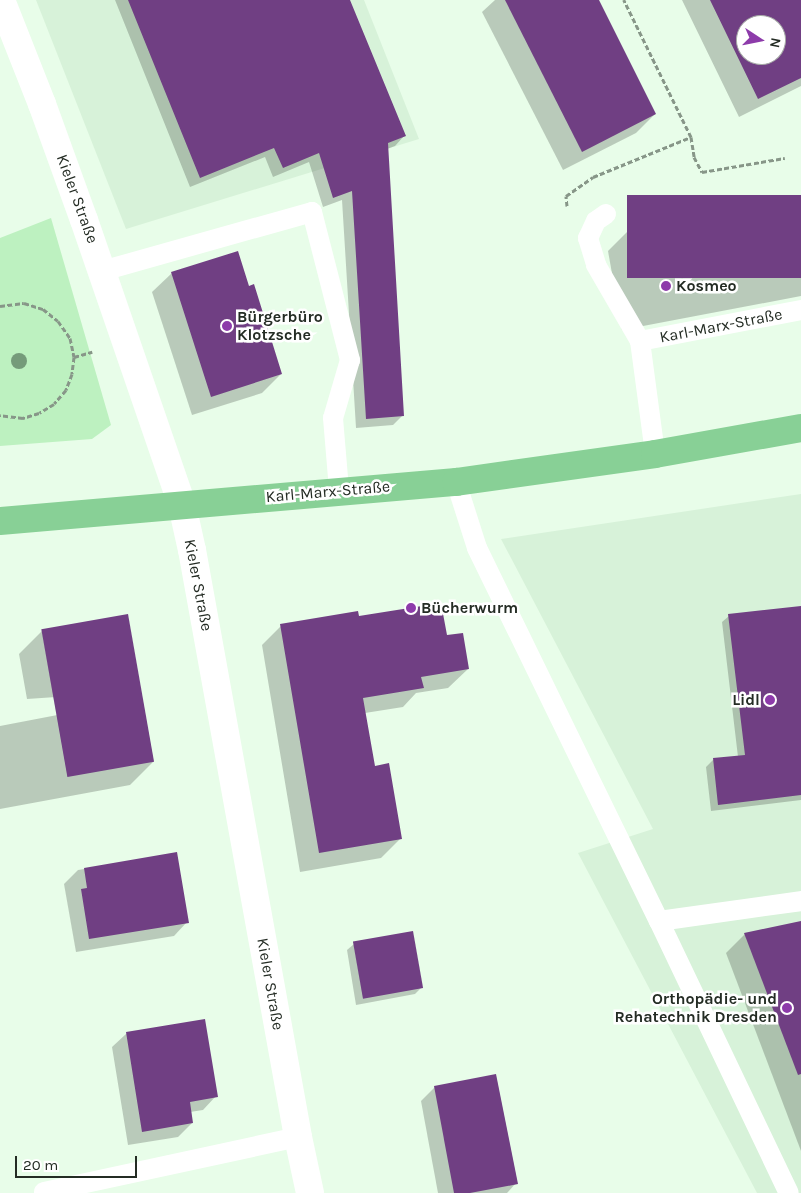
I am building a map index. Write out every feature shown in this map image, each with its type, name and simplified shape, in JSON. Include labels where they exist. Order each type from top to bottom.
[{"type":"main road","name":"Karl-Marx-Straße","points":[[0,521],[339,490],[456,482],[655,454],[801,428]]},
{"type":"street","name":"Kieler Straße","points":[[1,0],[42,104],[102,271],[182,505],[298,1137],[310,1193]]},
{"type":"lane","points":[[102,271],[312,212],[350,360],[333,418],[339,490]]},
{"type":"lane","name":"Karl-Marx-Straße","points":[[606,214],[596,221],[588,238],[596,265],[640,341],[655,454]]},
{"type":"lane","name":"Karl-Marx-Straße","points":[[640,341],[801,310]]},
{"type":"lane","points":[[456,482],[477,548],[659,922],[788,1193]]},
{"type":"lane","points":[[659,922],[801,901]]},
{"type":"lane","points":[[44,1192],[298,1137]]},
{"type":"path","points":[[624,0],[691,137],[694,157],[702,172],[785,158]]},
{"type":"path","points":[[593,177],[691,137]]},
{"type":"path","points":[[0,306],[24,303],[43,309],[58,321],[70,338],[74,357],[72,374],[66,390],[54,404],[39,413],[23,418],[0,415]]},
{"type":"shaded area","points":[[36,0],[364,0],[419,139],[126,229]]},
{"type":"shaded area","points":[[801,494],[801,1193],[757,1193],[578,853],[653,829],[501,539]]},
{"type":"green space","points":[[51,218],[111,425],[92,439],[0,446],[0,238]]},
{"type":"building","points":[[128,0],[350,0],[406,136],[388,143],[404,416],[366,419],[352,191],[333,198],[319,153],[283,168],[274,148],[200,178]]},
{"type":"building","points":[[505,0],[599,0],[656,114],[582,152]]},
{"type":"building","points":[[710,0],[801,0],[801,78],[758,99],[742,65],[786,65],[786,15],[736,15],[736,54]]},
{"type":"building","points":[[627,195],[801,195],[801,278],[627,278]]},
{"type":"building","name":"Bürgerbüro Klotzsche","points":[[238,251],[249,286],[254,284],[282,374],[211,397],[171,272]]},
{"type":"building","points":[[441,603],[447,635],[463,633],[469,669],[421,677],[424,688],[363,698],[375,766],[389,763],[402,839],[319,853],[280,624],[358,611],[359,616]]},
{"type":"building","name":"Lidl","points":[[801,606],[801,795],[718,805],[713,758],[745,755],[728,614]]},
{"type":"building","points":[[128,614],[154,762],[67,777],[41,629]]},
{"type":"building","points":[[177,852],[189,923],[89,939],[81,889],[87,888],[84,868]]},
{"type":"building","name":"Orthopädie- und Rehatechnik Dresden","points":[[801,921],[801,1074],[798,1075],[744,933]]},
{"type":"building","points":[[413,931],[423,988],[363,999],[353,942]]},
{"type":"building","points":[[205,1019],[218,1097],[190,1102],[193,1123],[142,1132],[126,1032]]},
{"type":"building","points":[[496,1074],[518,1184],[470,1193],[454,1193],[434,1086]]},
{"type":"place","name":"Kosmeo","points":[[666,286]]},
{"type":"place","name":"Bürgerbüro Klotzsche","points":[[227,326]]},
{"type":"place","name":"Bücherwurm","points":[[411,608]]},
{"type":"place","name":"Lidl","points":[[770,700]]},
{"type":"place","name":"Orthopädie- und Rehatechnik Dresden","points":[[787,1008]]}]
